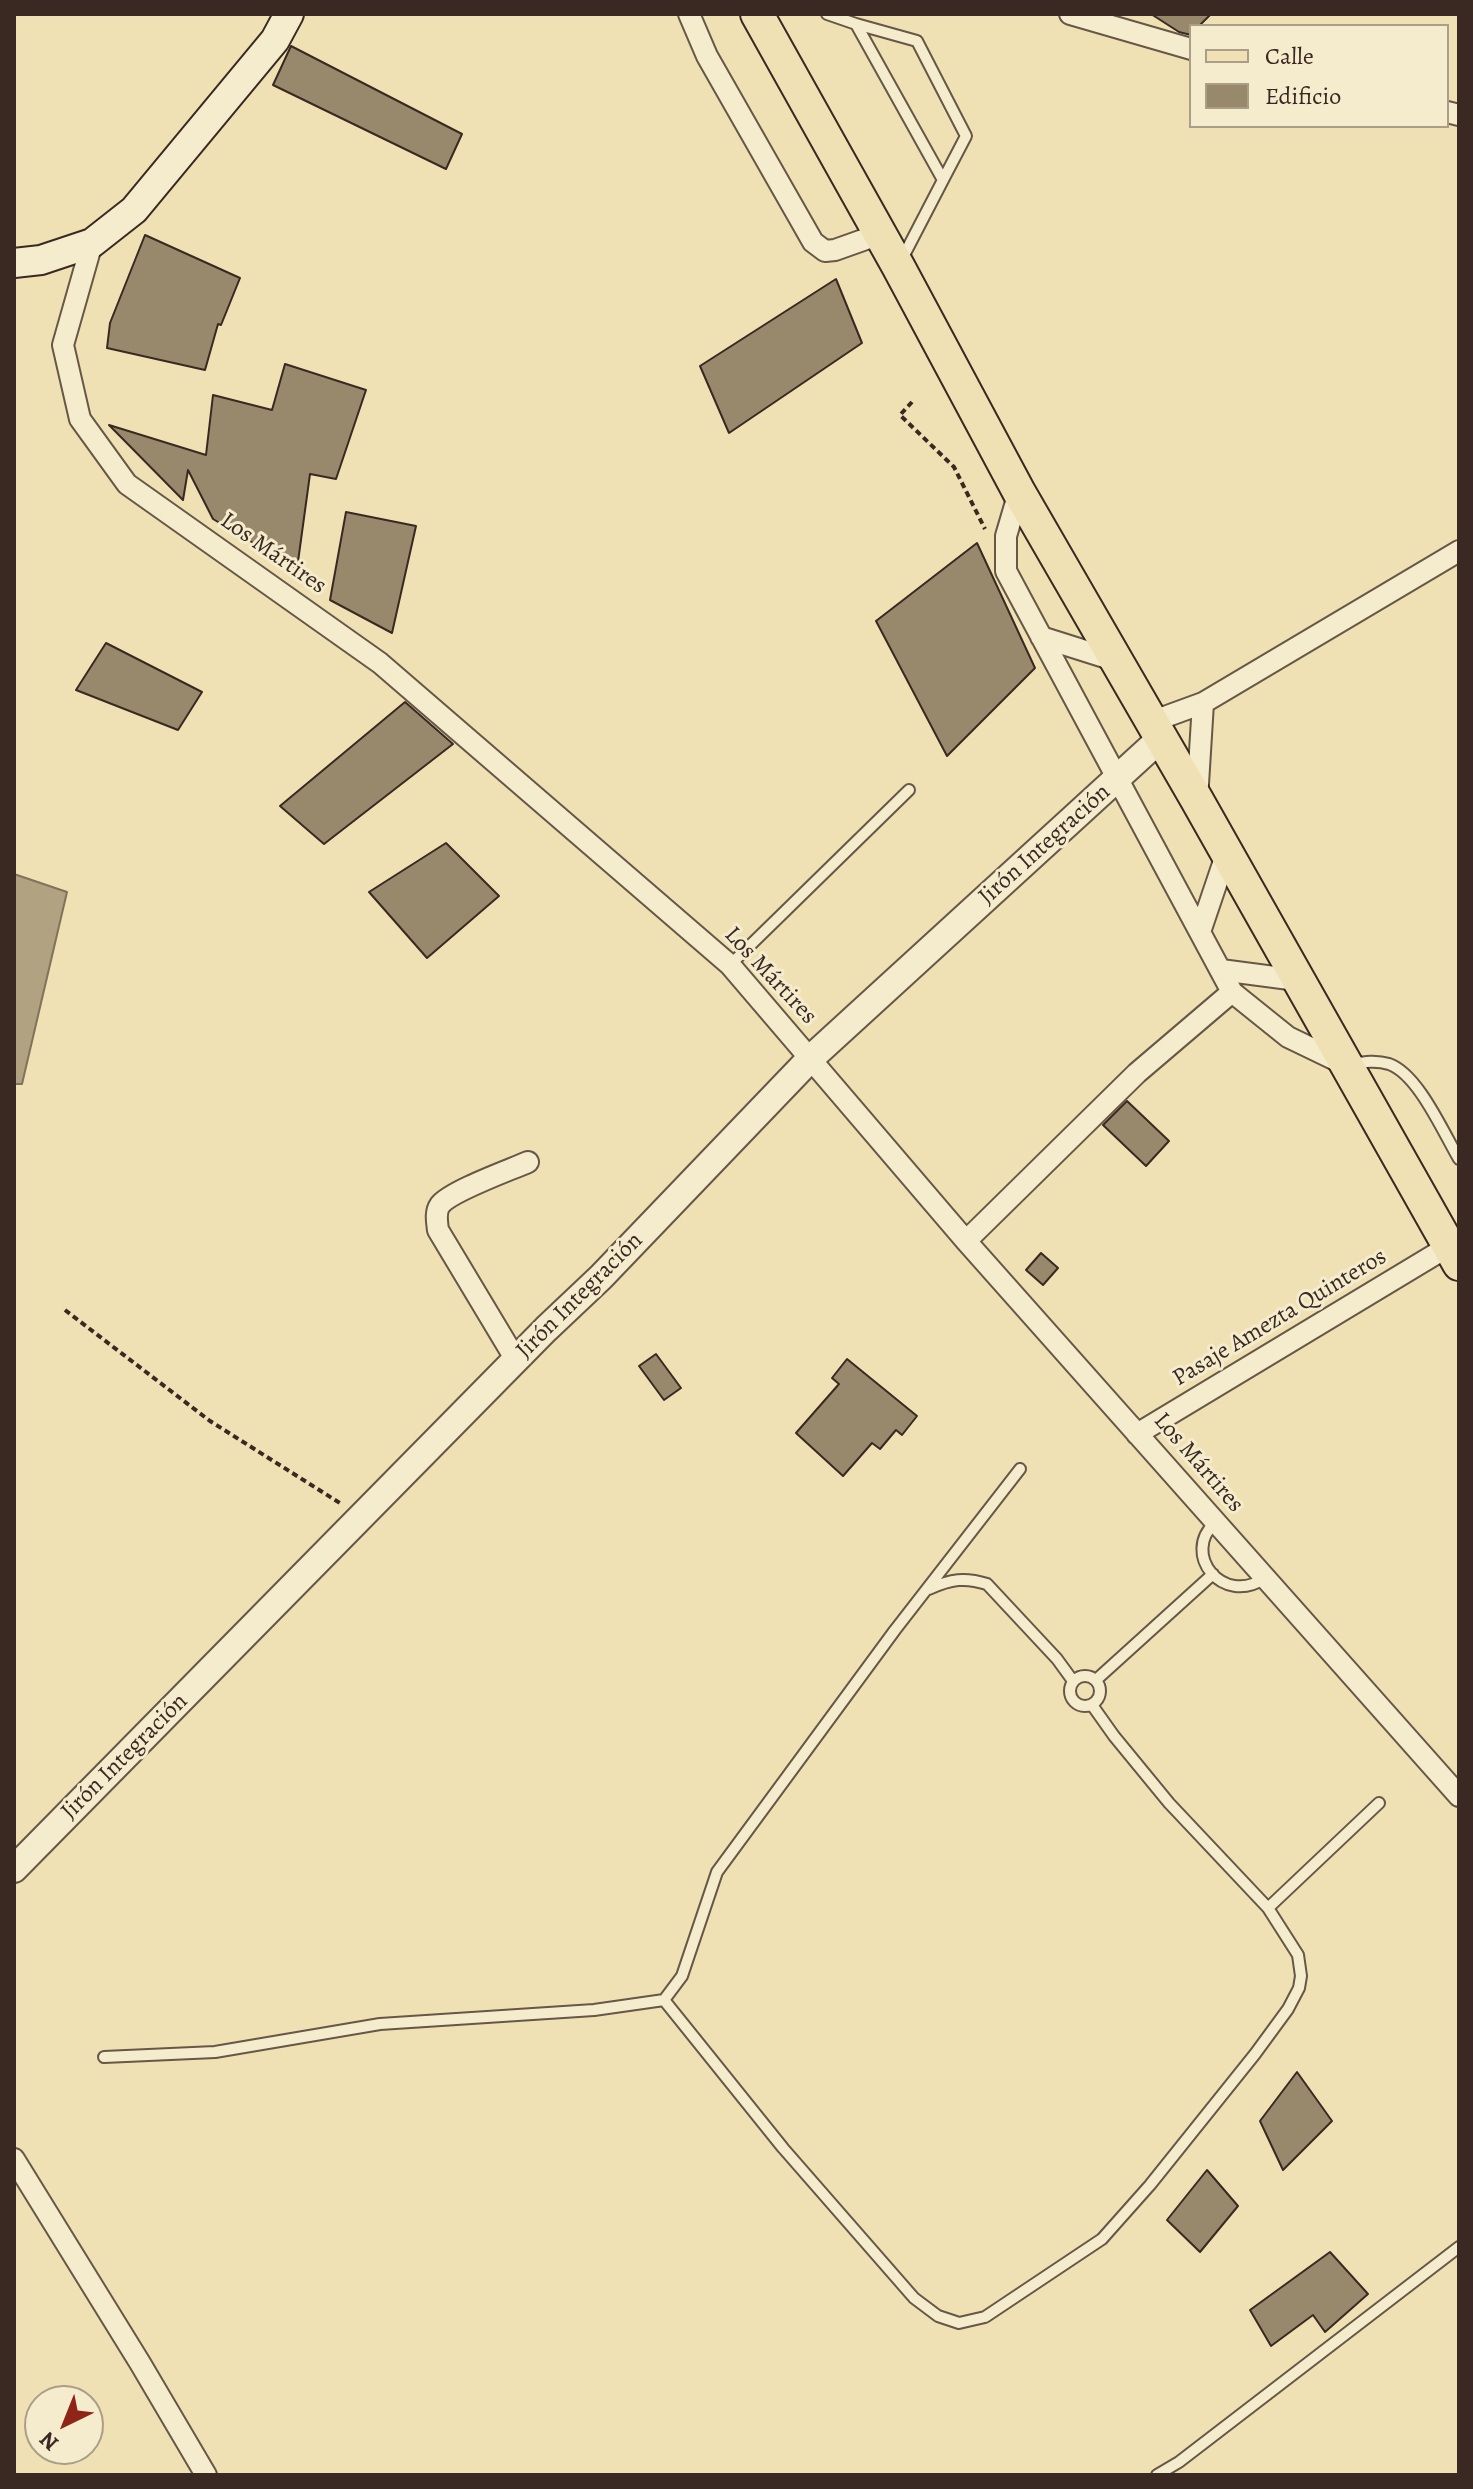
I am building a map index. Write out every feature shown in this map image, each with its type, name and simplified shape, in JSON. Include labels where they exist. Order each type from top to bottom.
[{"type":"main road","points":[[14,263],[41,260],[92,243],[134,210],[275,40],[289,14]]},
{"type":"main road","points":[[757,14],[898,266],[1019,492],[1454,1255]]},
{"type":"street","points":[[689,14],[699,40],[813,242],[825,251],[835,250],[880,234]]},
{"type":"street","points":[[1070,14],[1189,48]]},
{"type":"street","name":"Los Mártires","points":[[92,243],[63,345],[80,419],[127,484],[380,663],[730,965],[966,1241],[1459,1796]]},
{"type":"street","points":[[1019,492],[1006,536],[1006,571],[1232,992],[1288,1037],[1345,1065]]},
{"type":"street","points":[[1156,730],[1459,551]]},
{"type":"street","points":[[1041,637],[1117,661]]},
{"type":"street","points":[[1197,800],[1203,703]]},
{"type":"street","name":"Jirón Integración","points":[[14,1869],[601,1277],[810,1059],[1118,779],[1156,730]]},
{"type":"street","points":[[1200,932],[1226,855]]},
{"type":"street","points":[[1221,970],[1297,980]]},
{"type":"street","points":[[966,1241],[1137,1073],[1232,992]]},
{"type":"street","points":[[516,1360],[438,1230],[436,1218],[439,1206],[451,1196],[528,1162]]},
{"type":"street","name":"Pasaje Amezta Quinteros","points":[[1137,1434],[1454,1255]]},
{"type":"street","points":[[14,2159],[20,2186],[140,2363],[206,2475]]},
{"type":"lane","points":[[827,14],[917,41],[966,136],[898,266]]},
{"type":"lane","points":[[856,24],[943,180]]},
{"type":"lane","points":[[730,965],[909,790]]},
{"type":"lane","points":[[1345,1065],[1371,1061],[1390,1065],[1409,1076],[1459,1159]]},
{"type":"lane","points":[[104,2057],[215,2052],[380,2024],[594,2010],[664,2000],[682,1976],[717,1872],[1020,1469]]},
{"type":"lane","points":[[1215,1523],[1205,1535],[1202,1545],[1205,1564],[1213,1574],[1227,1585],[1237,1588],[1255,1585],[1265,1578]]},
{"type":"lane","points":[[1096,1680],[1213,1574]]},
{"type":"lane","points":[[928,1590],[958,1579],[987,1584],[1057,1659],[1073,1681]]},
{"type":"lane","points":[[1085,1675],[1096,1680],[1100,1694],[1092,1705],[1078,1705],[1073,1700],[1070,1687],[1073,1681],[1085,1675]]},
{"type":"lane","points":[[664,2000],[783,2148],[914,2298],[938,2316],[959,2323],[985,2317],[1102,2239],[1150,2185],[1255,2054],[1288,2009],[1299,1988],[1301,1976],[1298,1955],[1268,1908],[1169,1803],[1092,1705]]},
{"type":"lane","points":[[1268,1908],[1379,1803]]},
{"type":"lane","points":[[1157,2475],[1179,2462],[1459,2247]]},
{"type":"path","points":[[912,402],[900,415],[954,467],[987,532]]},
{"type":"path","points":[[65,1310],[210,1421],[362,1517]]},
{"type":"shaded area","points":[[14,874],[67,892],[22,1084],[14,1084]]},
{"type":"building","points":[[1151,14],[1211,14],[1201,24],[1189,24],[1189,34],[1179,32]]},
{"type":"building","points":[[291,46],[462,134],[446,169],[273,85]]},
{"type":"building","points":[[145,235],[240,278],[221,325],[218,324],[205,370],[107,348],[110,323]]},
{"type":"building","points":[[836,279],[862,343],[729,433],[700,366]]},
{"type":"building","points":[[285,364],[366,390],[336,479],[310,474],[297,569],[213,519],[188,470],[183,500],[109,425],[206,455],[213,395],[272,410]]},
{"type":"building","points":[[346,512],[416,526],[392,633],[330,600]]},
{"type":"building","points":[[977,543],[1035,668],[947,756],[876,621]]},
{"type":"building","points":[[106,643],[202,692],[178,730],[76,690]]},
{"type":"building","points":[[405,702],[453,744],[324,844],[280,806]]},
{"type":"building","points":[[446,843],[499,896],[427,958],[369,892]]},
{"type":"building","points":[[1127,1101],[1169,1141],[1146,1166],[1103,1125]]},
{"type":"building","points":[[1041,1253],[1058,1268],[1043,1285],[1026,1270]]},
{"type":"building","points":[[656,1354],[681,1388],[664,1400],[639,1366]]},
{"type":"building","points":[[847,1359],[917,1416],[902,1435],[896,1430],[880,1449],[872,1443],[843,1476],[796,1433],[839,1384],[832,1378]]},
{"type":"building","points":[[1297,2072],[1332,2121],[1283,2170],[1260,2121]]},
{"type":"building","points":[[1207,2170],[1238,2206],[1200,2252],[1167,2220]]},
{"type":"building","points":[[1330,2252],[1368,2294],[1325,2332],[1313,2315],[1271,2346],[1250,2310]]}]
